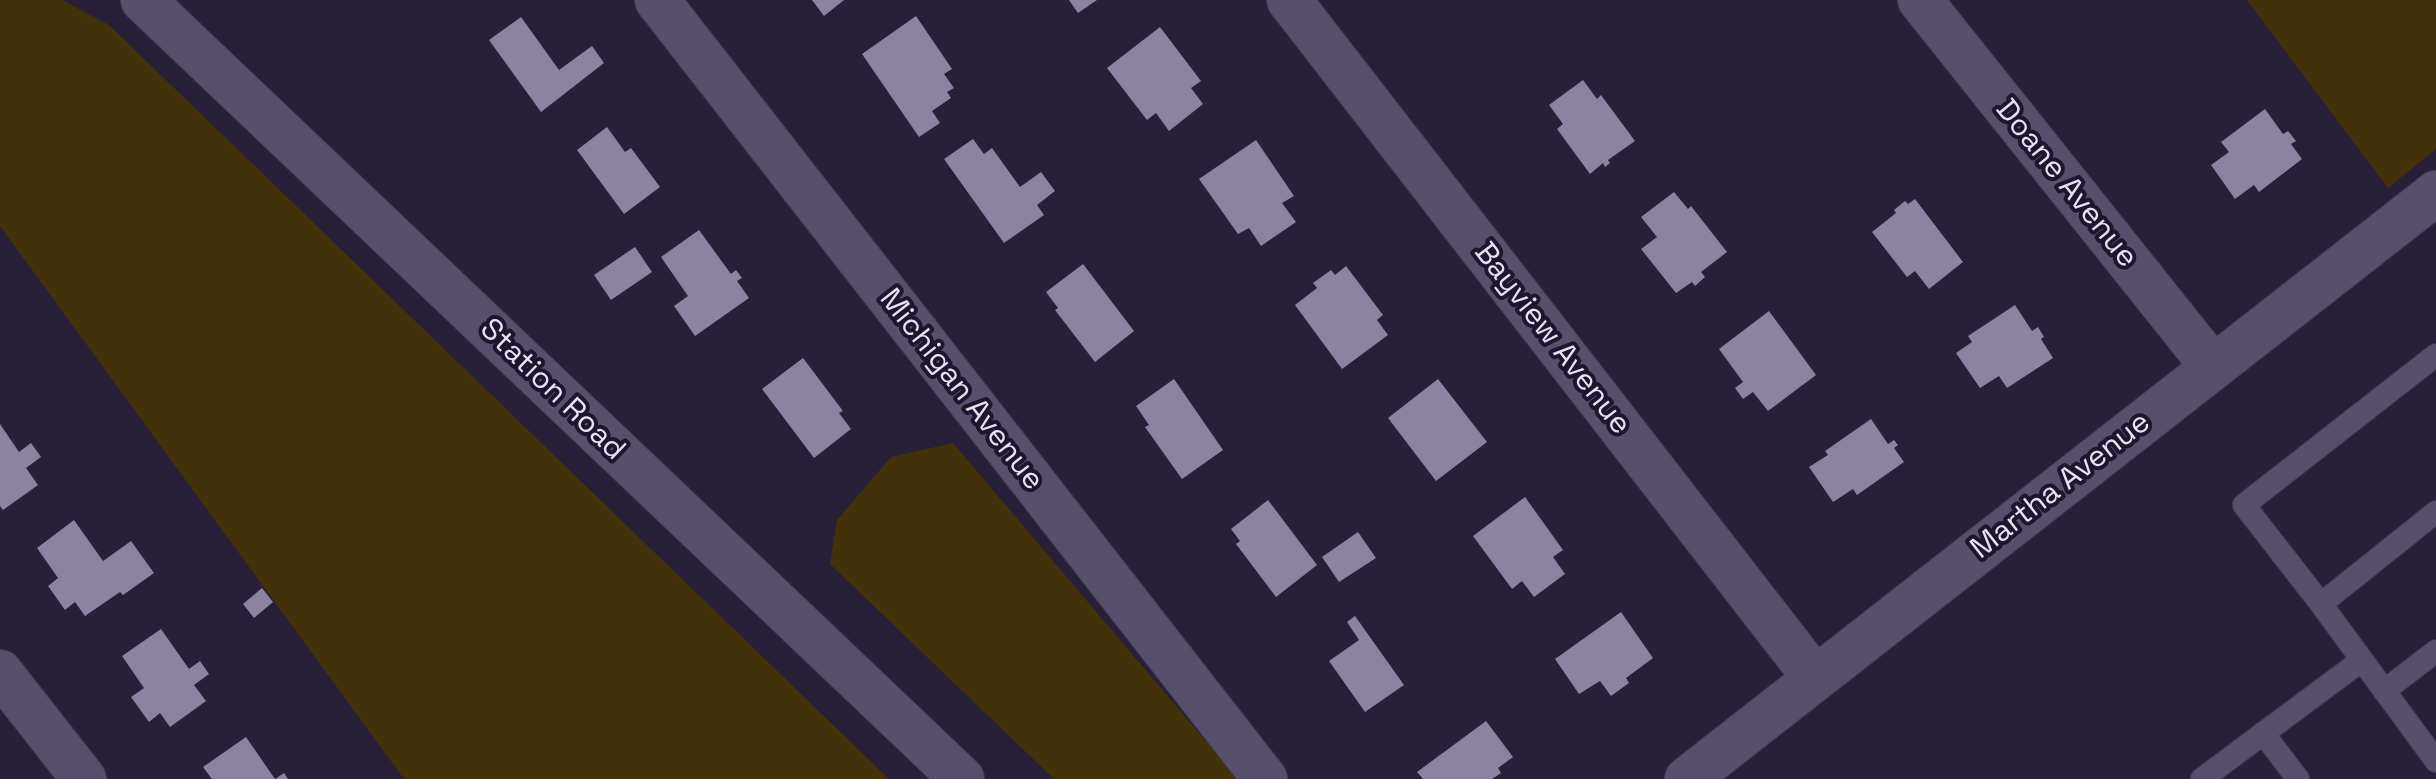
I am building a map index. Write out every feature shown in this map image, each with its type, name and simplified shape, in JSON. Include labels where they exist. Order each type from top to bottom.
[{"type":"street","name":"Station Road","points":[[143,0],[962,779]]},
{"type":"street","name":"Michigan Avenue","points":[[657,0],[1265,779]]},
{"type":"street","name":"Bayview Avenue","points":[[1289,0],[1815,678]]},
{"type":"street","name":"Doane Avenue","points":[[1920,0],[2213,367]]},
{"type":"street","name":"Martha Avenue","points":[[1687,779],[2436,193]]},
{"type":"street","points":[[0,672],[84,779]]},
{"type":"lane","points":[[2436,355],[2244,505],[2436,761]]},
{"type":"lane","points":[[2321,604],[2436,512]]},
{"type":"lane","points":[[2384,691],[2436,651]]},
{"type":"lane","points":[[2202,779],[2362,660]]},
{"type":"lane","points":[[2263,733],[2298,779]]},
{"type":"shaded area","points":[[0,0],[62,0],[109,25],[889,779],[404,779],[0,226]]},
{"type":"shaded area","points":[[2247,0],[2436,0],[2436,149],[2388,188]]},
{"type":"shaded area","points":[[953,443],[1238,779],[1054,779],[830,564],[837,520],[891,457]]},
{"type":"building","points":[[812,0],[844,0],[824,16]]},
{"type":"building","points":[[1069,0],[1097,0],[1078,13]]},
{"type":"building","points":[[916,16],[952,69],[944,74],[954,88],[947,92],[951,98],[932,111],[940,123],[919,137],[862,54]]},
{"type":"building","points":[[521,17],[559,70],[592,46],[604,63],[541,112],[489,40]]},
{"type":"building","points":[[1160,27],[1201,81],[1191,88],[1203,104],[1169,131],[1156,113],[1147,120],[1107,68]]},
{"type":"building","points":[[1583,80],[1597,99],[1601,95],[1635,141],[1608,160],[1610,163],[1605,167],[1603,163],[1590,174],[1557,129],[1563,124],[1549,105]]},
{"type":"building","points":[[2265,109],[2283,134],[2288,131],[2296,141],[2291,144],[2302,159],[2259,192],[2254,185],[2235,199],[2211,165],[2229,152],[2221,142]]},
{"type":"building","points":[[607,127],[625,152],[631,148],[660,187],[624,214],[577,150]]},
{"type":"building","points":[[973,139],[984,154],[992,148],[1020,187],[1041,172],[1055,191],[1037,205],[1044,215],[1004,243],[944,159]]},
{"type":"building","points":[[1256,140],[1294,196],[1282,203],[1296,222],[1261,246],[1249,228],[1238,234],[1199,179]]},
{"type":"building","points":[[1674,192],[1688,209],[1691,206],[1727,252],[1701,272],[1705,277],[1695,286],[1692,282],[1676,293],[1641,249],[1657,237],[1641,217]]},
{"type":"building","points":[[1915,199],[1963,262],[1929,289],[1915,271],[1907,277],[1872,232],[1896,213],[1894,210],[1905,201],[1908,204]]},
{"type":"building","points":[[699,230],[731,274],[736,270],[742,278],[737,281],[749,298],[695,336],[674,306],[688,296],[661,257]]},
{"type":"building","points":[[635,247],[652,272],[611,300],[594,275]]},
{"type":"building","points":[[1083,264],[1134,331],[1095,362],[1055,310],[1058,308],[1046,292]]},
{"type":"building","points":[[1346,266],[1383,315],[1377,320],[1388,335],[1342,369],[1295,305],[1317,288],[1313,283],[1331,270],[1335,275]]},
{"type":"building","points":[[2015,305],[2032,331],[2038,327],[2044,337],[2041,339],[2053,358],[2007,388],[1999,376],[1980,388],[1956,353],[1972,342],[1968,336]]},
{"type":"building","points":[[1769,311],[1816,375],[1768,411],[1753,392],[1743,399],[1735,388],[1743,382],[1719,349]]},
{"type":"building","points":[[803,358],[843,411],[839,413],[851,429],[814,458],[762,389]]},
{"type":"building","points":[[1174,379],[1223,450],[1182,479],[1145,427],[1149,425],[1136,406]]},
{"type":"building","points":[[1438,379],[1487,442],[1436,481],[1388,418]]},
{"type":"building","points":[[1871,419],[1888,444],[1894,440],[1898,445],[1894,448],[1904,462],[1857,495],[1853,489],[1833,502],[1809,467],[1828,455],[1825,451]]},
{"type":"building","points":[[0,424],[19,452],[31,443],[41,457],[26,468],[38,485],[3,510],[0,506]]},
{"type":"building","points":[[1525,497],[1563,550],[1553,557],[1565,574],[1534,597],[1522,581],[1512,589],[1473,536]]},
{"type":"building","points":[[1268,500],[1317,565],[1276,597],[1236,544],[1240,541],[1231,529]]},
{"type":"building","points":[[74,520],[103,561],[131,541],[154,573],[85,616],[75,602],[65,610],[48,586],[58,578],[37,548]]},
{"type":"building","points":[[1358,532],[1376,558],[1339,582],[1322,557]]},
{"type":"building","points":[[262,588],[273,602],[254,618],[243,604]]},
{"type":"building","points":[[1621,612],[1653,658],[1626,678],[1629,683],[1611,696],[1600,681],[1579,694],[1555,659]]},
{"type":"building","points":[[1355,616],[1404,685],[1365,712],[1329,661],[1359,640],[1347,622]]},
{"type":"building","points":[[161,629],[189,669],[200,661],[209,674],[194,685],[206,701],[170,727],[160,713],[149,722],[131,697],[144,688],[122,656]]},
{"type":"building","points":[[1486,721],[1513,757],[1498,768],[1501,773],[1492,779],[1423,779],[1417,772]]},
{"type":"building","points":[[246,737],[275,779],[212,779],[203,767]]}]
